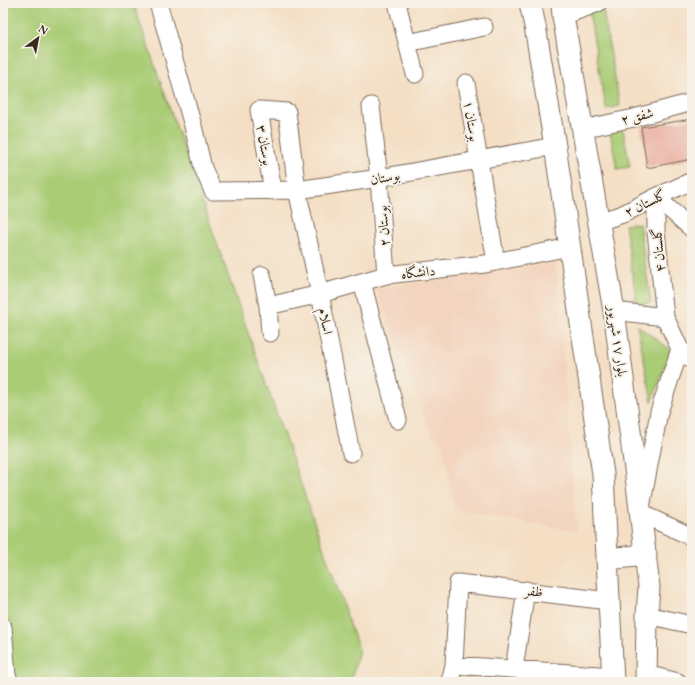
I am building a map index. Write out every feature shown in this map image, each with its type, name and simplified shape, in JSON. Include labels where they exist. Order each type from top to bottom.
[{"type":"main road","points":[[530,3],[555,146],[603,474],[613,679]]},
{"type":"main road","name":"بلوار ١٧ شهریور","points":[[562,10],[614,311],[646,555],[649,587],[646,678]]},
{"type":"main road","points":[[607,559],[646,555]]},
{"type":"street","name":"بوستان","points":[[158,3],[193,126],[203,168],[213,191],[297,190],[379,178],[555,146]]},
{"type":"street","points":[[397,3],[415,74]]},
{"type":"street","points":[[562,10],[598,3]]},
{"type":"street","points":[[407,43],[484,27]]},
{"type":"street","name":"بوستان ۱","points":[[466,83],[496,262]]},
{"type":"street","name":"شفق ۲","points":[[582,128],[634,118],[692,102]]},
{"type":"street","name":"بوستان ۲","points":[[371,106],[379,178],[386,275]]},
{"type":"street","name":"بوستان ۳","points":[[273,191],[259,110],[287,112],[297,190]]},
{"type":"street","name":"گلستان ۲","points":[[598,222],[623,214],[692,181]]},
{"type":"street","name":"اسلام","points":[[297,190],[320,294],[351,453]]},
{"type":"street","name":"گلستان ۴","points":[[656,197],[692,229]]},
{"type":"street","name":"گلستان ۴","points":[[656,197],[656,231],[665,317],[686,354]]},
{"type":"street","name":"دانشگاه","points":[[268,306],[320,294],[386,275],[485,264],[570,247]]},
{"type":"street","points":[[262,275],[268,306],[270,334]]},
{"type":"street","points":[[362,282],[398,420]]},
{"type":"street","points":[[614,311],[665,317]]},
{"type":"street","points":[[686,354],[659,412],[640,513],[692,537]]},
{"type":"street","name":"ظفر","points":[[454,666],[458,583],[610,601]]},
{"type":"street","points":[[514,669],[526,590]]},
{"type":"street","points":[[647,615],[692,625]]},
{"type":"street","points":[[3,627],[7,676],[10,682]]},
{"type":"street","points":[[450,682],[454,666],[514,669],[613,679]]},
{"type":"street","points":[[646,678],[678,682]]},
{"type":"shaded area","points":[[556,263],[577,531],[455,511],[443,444],[431,434],[376,289]]},
{"type":"green space","points":[[3,3],[133,3],[359,650],[351,682],[3,682]]},
{"type":"green space","points":[[603,10],[620,106],[606,109],[589,12]]},
{"type":"green space","points":[[623,130],[630,167],[617,169],[610,132]]},
{"type":"green space","points":[[639,223],[651,303],[637,305],[625,225]]},
{"type":"green space","points":[[637,325],[671,350],[652,402]]},
{"type":"building","points":[[692,119],[692,159],[647,168],[641,127]]}]
